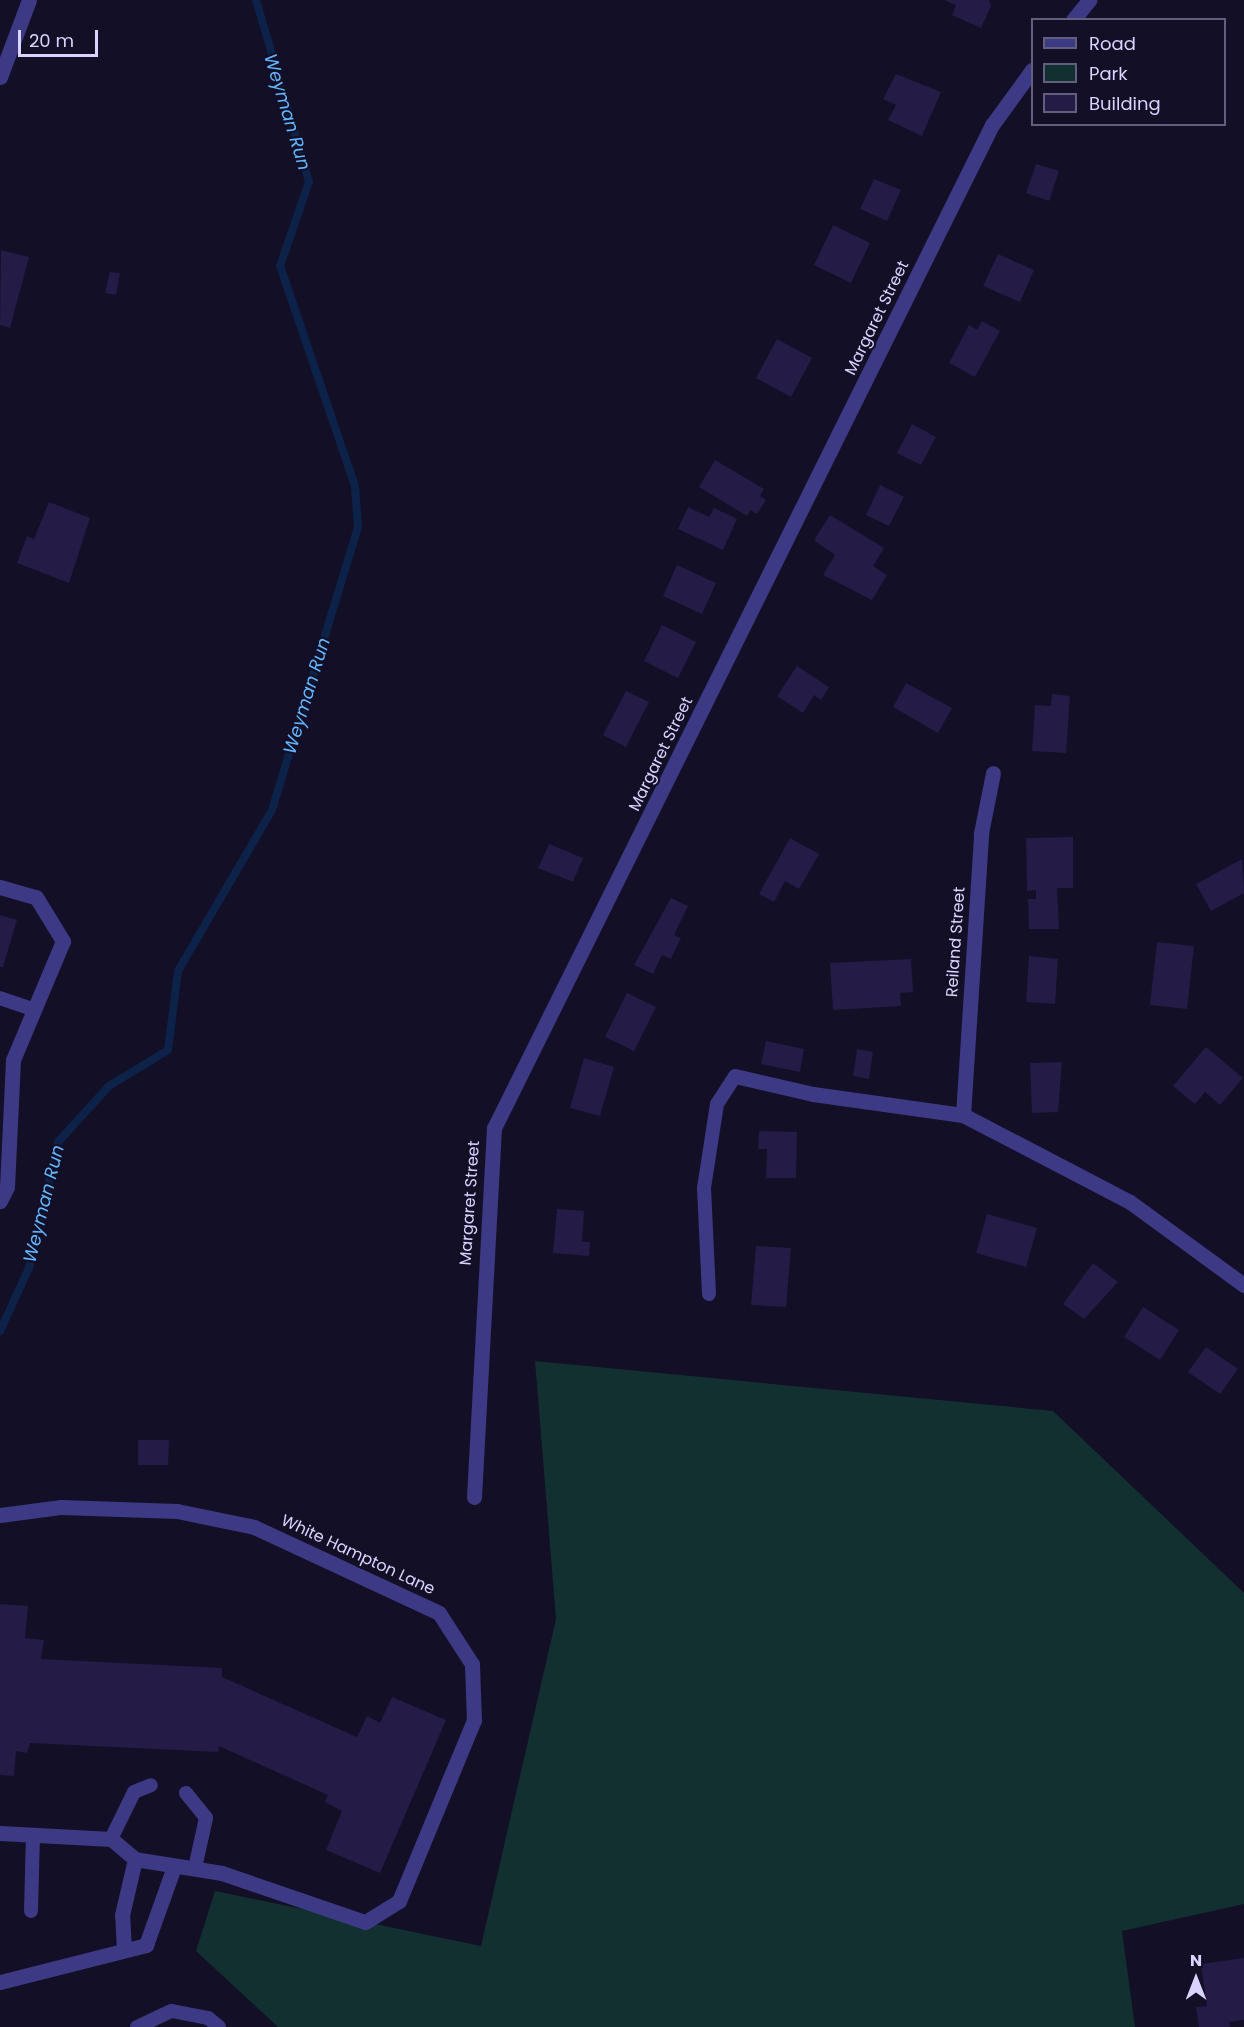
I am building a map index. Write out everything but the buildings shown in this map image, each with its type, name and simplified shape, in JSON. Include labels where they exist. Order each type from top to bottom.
[{"type":"street","points":[[0,77],[29,0]]},
{"type":"street","points":[[1075,18],[1089,0]]},
{"type":"street","name":"Margaret Street","points":[[474,1497],[494,1128],[992,125],[1031,71]]},
{"type":"street","name":"Reiland Street","points":[[963,1115],[981,833],[993,773]]},
{"type":"street","points":[[0,887],[36,897],[63,941],[13,1060],[7,1187],[0,1201]]},
{"type":"street","points":[[735,1076],[813,1094],[963,1115],[1130,1202],[1244,1285]]},
{"type":"street","name":"White Hampton Lane","points":[[0,1515],[61,1507],[177,1511],[254,1527],[440,1613],[472,1664],[474,1720],[399,1901],[365,1922],[195,1868],[174,1867],[135,1859],[111,1839]]},
{"type":"street","points":[[0,1833],[111,1839]]},
{"type":"street","points":[[124,1950],[122,1915],[135,1859]]},
{"type":"street","points":[[0,1982],[146,1945],[174,1867]]},
{"type":"lane","points":[[0,998],[34,1010]]},
{"type":"lane","points":[[709,1294],[704,1188],[717,1104],[735,1076]]},
{"type":"lane","points":[[111,1839],[134,1792],[152,1785]]},
{"type":"lane","points":[[186,1793],[206,1818],[195,1868]]},
{"type":"lane","points":[[31,1911],[33,1835]]},
{"type":"lane","points":[[137,2027],[172,2011],[208,2018],[219,2027]]},
{"type":"green space","points":[[535,1361],[1053,1411],[1244,1593],[1244,1904],[1122,1931],[1135,2027],[278,2027],[196,1951],[215,1891],[481,1946],[556,1619]]},
{"type":"waterway","name":"Weyman Run","points":[[0,1331],[29,1268],[58,1142],[109,1086],[168,1050],[178,971],[272,810],[358,527],[355,486],[280,266],[309,182],[256,0]]}]
